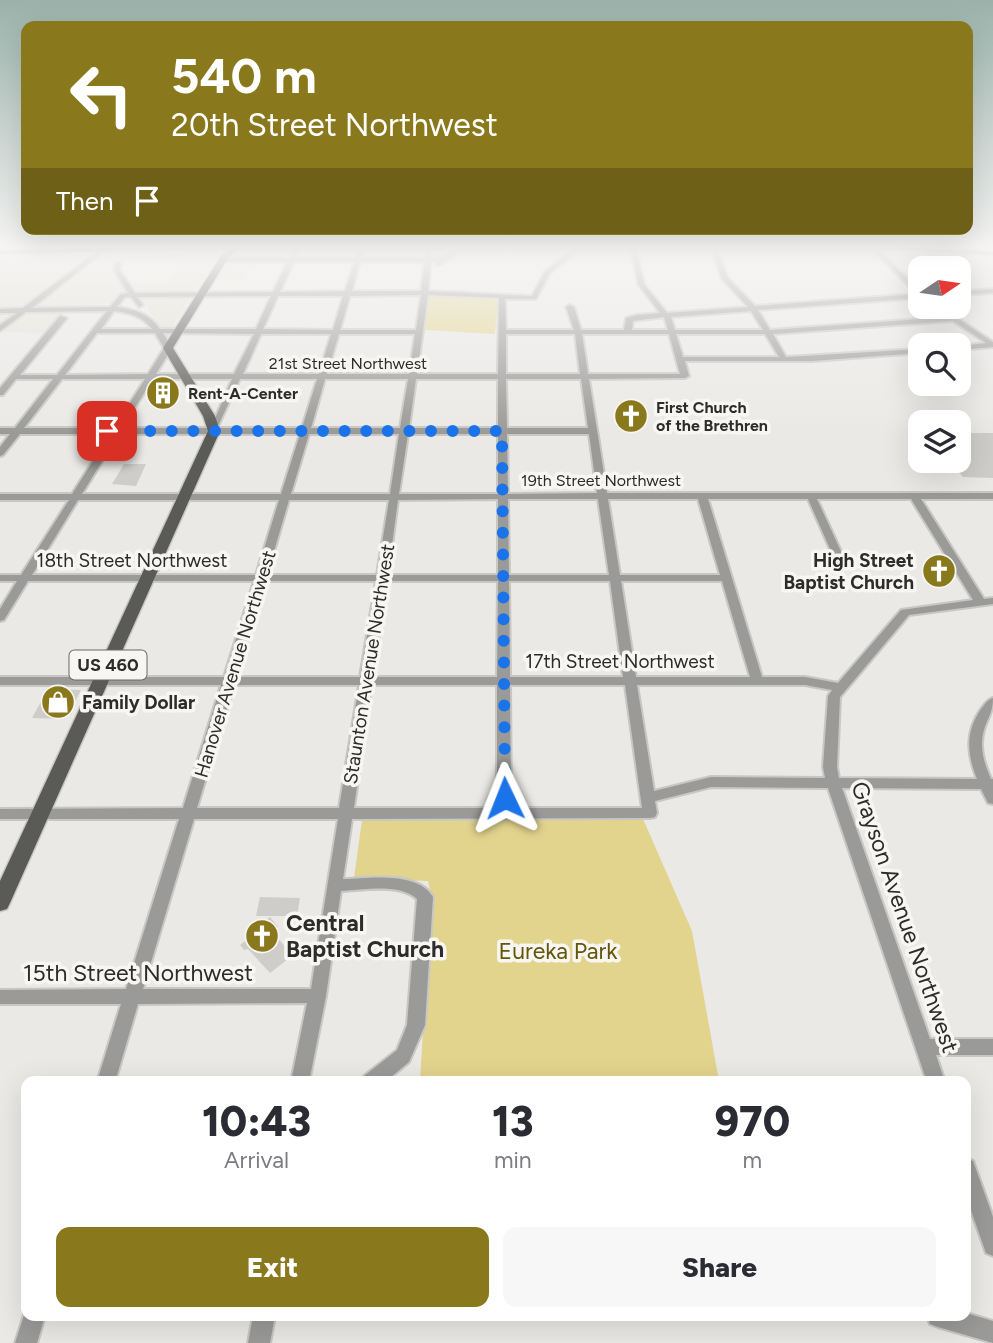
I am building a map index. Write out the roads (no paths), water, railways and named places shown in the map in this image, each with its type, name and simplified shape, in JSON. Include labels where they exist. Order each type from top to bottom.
[{"type":"main road","points":[[191,309],[168,348],[214,429]]},
{"type":"main road","name":"US 460","points":[[0,903],[214,429]]},
{"type":"street","points":[[0,329],[27,309]]},
{"type":"street","points":[[0,453],[112,309]]},
{"type":"street","points":[[0,311],[112,309],[139,313],[149,321],[168,348],[0,618]]},
{"type":"street","points":[[214,429],[270,309]]},
{"type":"street","name":"Hanover Avenue Northwest","points":[[108,1076],[344,309]]},
{"type":"street","name":"Staunton Avenue Northwest","points":[[301,1076],[318,996],[336,884],[423,309]]},
{"type":"street","points":[[502,309],[505,814]]},
{"type":"street","points":[[0,814],[650,813],[578,332],[571,309]]},
{"type":"street","points":[[662,309],[666,314],[682,359],[686,373],[682,377]]},
{"type":"street","points":[[628,332],[627,324],[631,318],[742,309]]},
{"type":"street","points":[[752,309],[784,359]]},
{"type":"street","points":[[0,393],[62,318]]},
{"type":"street","points":[[502,332],[769,332],[954,319],[993,345]]},
{"type":"street","points":[[94,331],[419,332]]},
{"type":"street","points":[[971,347],[993,345]]},
{"type":"street","points":[[682,359],[784,359],[908,352]]},
{"type":"street","name":"21st Street Northwest","points":[[14,377],[682,377]]},
{"type":"street","points":[[0,431],[593,431]]},
{"type":"street","points":[[702,495],[757,680]]},
{"type":"street","name":"19th Street Northwest","points":[[0,496],[993,496]]},
{"type":"street","points":[[811,496],[839,558]]},
{"type":"street","points":[[914,496],[979,603]]},
{"type":"street","name":"18th Street Northwest","points":[[0,578],[726,578]]},
{"type":"street","points":[[842,688],[905,612],[993,601]]},
{"type":"street","name":"17th Street Northwest","points":[[0,681],[757,680],[817,681],[842,688]]},
{"type":"street","name":"Grayson Avenue Northwest","points":[[842,688],[832,701],[830,767],[833,782],[934,1076]]},
{"type":"street","points":[[993,702],[980,718],[974,738],[975,753],[990,784],[993,799]]},
{"type":"street","points":[[649,797],[711,782],[990,784]]},
{"type":"street","points":[[336,884],[405,885],[417,888],[425,897],[416,1025],[403,1056],[378,1076]]},
{"type":"street","name":"15th Street Northwest","points":[[0,997],[318,996]]},
{"type":"street","points":[[924,1047],[993,1047]]},
{"type":"street","points":[[971,1182],[993,1246]]},
{"type":"street","points":[[26,1343],[33,1321]]},
{"type":"street","points":[[259,1343],[263,1321]]},
{"type":"street","points":[[955,1321],[993,1332]]},
{"type":"place","name":"Rent-A-Center","points":[[163,393]]},
{"type":"place","name":"First Church of the Brethren","points":[[631,416]]},
{"type":"place","name":"High Street Baptist Church","points":[[939,571]]},
{"type":"place","name":"Family Dollar","points":[[58,702]]},
{"type":"place","name":"Central Baptist Church","points":[[262,936]]},
{"type":"park label","name":"Eureka Park","points":[[558,951]]}]
